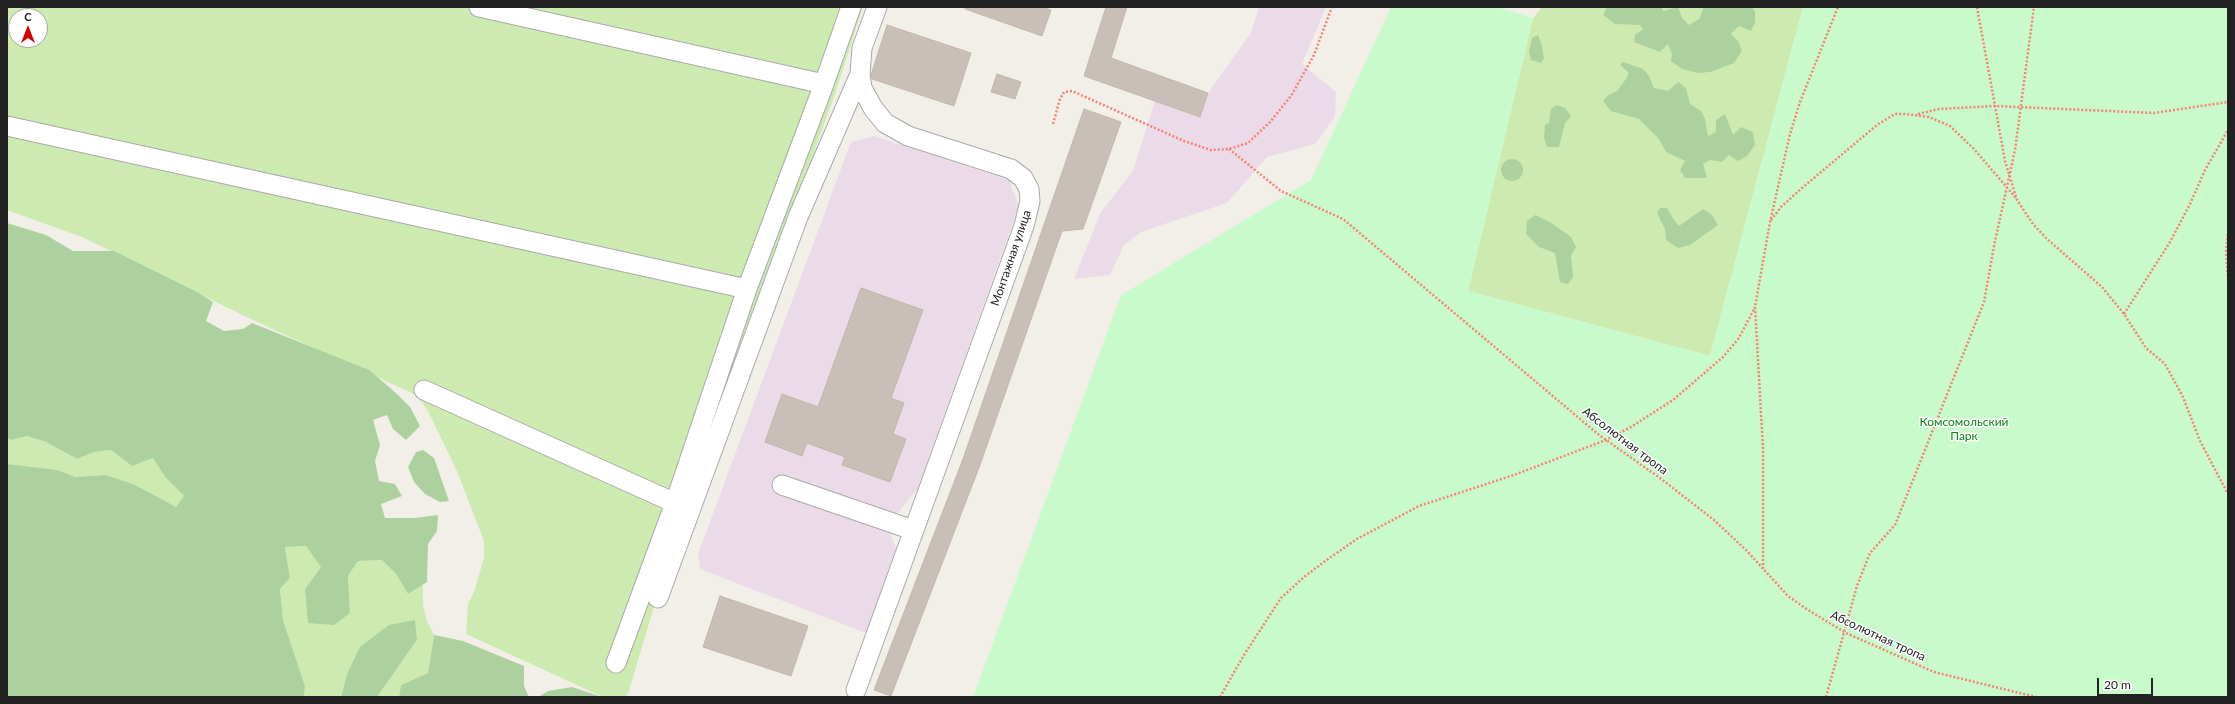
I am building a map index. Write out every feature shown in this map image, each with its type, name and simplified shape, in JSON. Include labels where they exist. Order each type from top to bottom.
[{"type":"street","points":[[479,7],[824,84]]},
{"type":"street","points":[[616,662],[675,503],[747,289],[824,84],[851,7]]},
{"type":"street","name":"Монтажная улица","points":[[856,690],[1024,226],[1029,207],[1029,189],[1024,178],[1011,169],[908,136],[884,123],[873,108],[862,88],[860,74],[862,48],[877,7]]},
{"type":"street","points":[[658,598],[798,217],[860,74]]},
{"type":"street","points":[[7,126],[747,289]]},
{"type":"street","points":[[424,390],[675,503]]},
{"type":"street","points":[[782,485],[913,530]]},
{"type":"path","points":[[1053,124],[1064,92],[1072,91],[1184,141],[1211,150],[1229,149],[1248,143],[1270,122],[1291,96],[1316,50],[1332,7]]},
{"type":"path","points":[[1763,568],[1763,449],[1755,307],[1770,222],[1790,134],[1800,102],[1838,7]]},
{"type":"path","points":[[1977,7],[2010,179],[2017,200]]},
{"type":"path","points":[[1826,697],[1846,634],[1858,586],[1870,553],[1895,525],[1951,382],[1970,342],[1984,302],[1994,246],[2010,179],[2034,7]]},
{"type":"path","points":[[1770,222],[1781,207],[1877,125],[1895,114],[1917,114],[1939,108],[1995,106],[2021,106],[2097,112],[2154,113],[2228,102]]},
{"type":"path","points":[[1917,114],[1939,120],[1962,136],[2017,200],[2033,224],[2047,239],[2102,287],[2124,314],[2146,348],[2165,364],[2175,381],[2200,441],[2228,494]]},
{"type":"path","points":[[2124,314],[2170,242],[2190,204],[2204,170],[2228,130]]},
{"type":"path","name":"Абсолютная тропа","points":[[1229,149],[1281,191],[1343,219],[1606,440],[1660,478],[1714,520],[1763,568],[1788,596],[1846,634],[1934,672],[2036,697]]},
{"type":"path","points":[[2228,234],[2226,251],[2228,278]]},
{"type":"path","points":[[1220,697],[1244,655],[1281,598],[1304,577],[1346,547],[1418,506],[1514,475],[1606,440],[1655,412],[1702,377],[1739,338],[1755,307]]},
{"type":"shaded area","points":[[1259,7],[1326,7],[1302,64],[1336,92],[1335,116],[1315,144],[1267,157],[1227,203],[1141,232],[1124,245],[1110,275],[1074,279],[1101,212],[1133,171],[1155,101],[1200,117],[1208,93],[1251,33]]},
{"type":"shaded area","points":[[874,136],[1009,180],[1019,206],[918,488],[896,515],[890,533],[900,559],[874,636],[700,569],[698,554],[851,142]]},
{"type":"green space","points":[[7,7],[863,7],[835,94],[667,563],[628,694],[624,697],[603,697],[466,634],[468,604],[474,592],[484,558],[484,541],[457,471],[427,409],[416,395],[255,321],[82,237],[7,210]]},
{"type":"green space","name":"Комсомольский Парк","points":[[1391,7],[1497,7],[1533,18],[1468,291],[1710,356],[1803,7],[2228,7],[2228,697],[973,697],[1121,295],[1311,180]]},
{"type":"green space","points":[[1542,7],[1803,7],[1710,356],[1468,291],[1533,18]]},
{"type":"green space","points":[[1607,7],[1662,7],[1663,11],[1678,7],[1682,18],[1689,25],[1699,19],[1704,7],[1752,7],[1755,12],[1755,23],[1751,31],[1739,26],[1731,34],[1738,41],[1742,51],[1734,63],[1710,72],[1698,73],[1682,69],[1671,61],[1672,54],[1668,44],[1660,52],[1634,42],[1635,35],[1643,29],[1640,25],[1615,24],[1603,15]]},
{"type":"green space","points":[[1538,35],[1544,58],[1541,63],[1531,60],[1529,51],[1532,38]]},
{"type":"green space","points":[[1623,62],[1643,69],[1649,76],[1654,88],[1668,91],[1678,82],[1686,88],[1690,104],[1701,111],[1705,119],[1708,136],[1716,132],[1716,120],[1725,114],[1733,135],[1741,127],[1753,132],[1755,145],[1747,156],[1738,161],[1729,155],[1722,162],[1710,160],[1703,164],[1707,178],[1685,178],[1680,170],[1685,161],[1666,152],[1659,139],[1639,119],[1611,111],[1603,101],[1608,95],[1617,91],[1626,79],[1629,73],[1620,65]]},
{"type":"green space","points":[[1557,105],[1565,108],[1571,116],[1565,123],[1559,147],[1547,147],[1544,137],[1545,125],[1549,123],[1551,109]]},
{"type":"green space","points":[[1512,159],[1520,162],[1523,170],[1520,178],[1512,181],[1504,178],[1501,170],[1504,162]]},
{"type":"green space","points":[[1660,208],[1667,208],[1679,226],[1703,209],[1712,215],[1718,225],[1690,245],[1678,248],[1666,240],[1665,229],[1657,213]]},
{"type":"green space","points":[[1535,215],[1550,222],[1571,237],[1576,247],[1571,256],[1573,277],[1568,284],[1560,282],[1555,253],[1539,247],[1526,234],[1527,221]]},
{"type":"green space","points":[[7,223],[46,235],[73,251],[114,251],[197,292],[213,302],[206,321],[224,331],[243,329],[252,323],[369,370],[410,407],[420,426],[406,440],[393,429],[387,415],[373,420],[380,445],[375,461],[379,481],[395,484],[402,496],[381,504],[385,518],[415,518],[438,515],[437,531],[428,544],[427,582],[408,594],[396,574],[382,560],[358,561],[348,576],[350,613],[334,625],[308,623],[305,589],[321,567],[306,546],[285,547],[290,578],[280,589],[283,620],[305,686],[304,697],[7,697],[7,464],[58,470],[75,477],[105,475],[133,484],[176,507],[184,496],[165,477],[153,458],[132,466],[111,450],[94,452],[77,459],[46,442],[27,436],[11,440],[7,437]]},
{"type":"green space","points":[[27,436],[46,442],[77,459],[94,452],[111,450],[132,466],[153,458],[165,477],[184,496],[176,507],[105,475],[75,477],[58,470],[7,464],[7,437],[11,440]]},
{"type":"green space","points":[[423,450],[434,458],[449,501],[440,502],[425,494],[414,482],[408,467],[416,452]]},
{"type":"green space","points":[[306,546],[322,567],[305,589],[350,613],[348,576],[358,561],[382,560],[396,574],[408,594],[423,584],[423,605],[427,621],[434,635],[428,673],[401,685],[399,697],[377,697],[417,640],[414,620],[347,674],[341,697],[304,697],[305,686],[283,620],[280,589],[290,578],[285,547]]},
{"type":"green space","points":[[415,620],[417,640],[377,697],[341,697],[347,674],[360,647],[389,625]]},
{"type":"green space","points":[[434,635],[463,641],[524,666],[524,686],[529,697],[399,697],[401,685],[428,673]]},
{"type":"green space","points":[[572,687],[602,697],[538,697],[548,691]]},
{"type":"building","points":[[965,7],[1041,7],[1051,10],[1042,36],[965,9]]},
{"type":"building","points":[[1106,7],[1127,7],[1111,58],[1208,93],[1200,117],[1084,76]]},
{"type":"building","points":[[887,25],[971,53],[954,106],[872,79],[871,75]]},
{"type":"building","points":[[997,74],[1021,82],[1015,99],[991,92]]},
{"type":"building","points":[[1084,109],[1121,122],[1083,229],[1062,231],[980,465],[891,696],[874,690],[963,459]]},
{"type":"building","points":[[861,288],[923,310],[891,398],[904,403],[893,434],[906,439],[890,482],[842,465],[845,457],[807,443],[802,456],[765,442],[782,394],[818,407]]},
{"type":"building","points":[[720,596],[808,626],[791,676],[703,647]]}]
